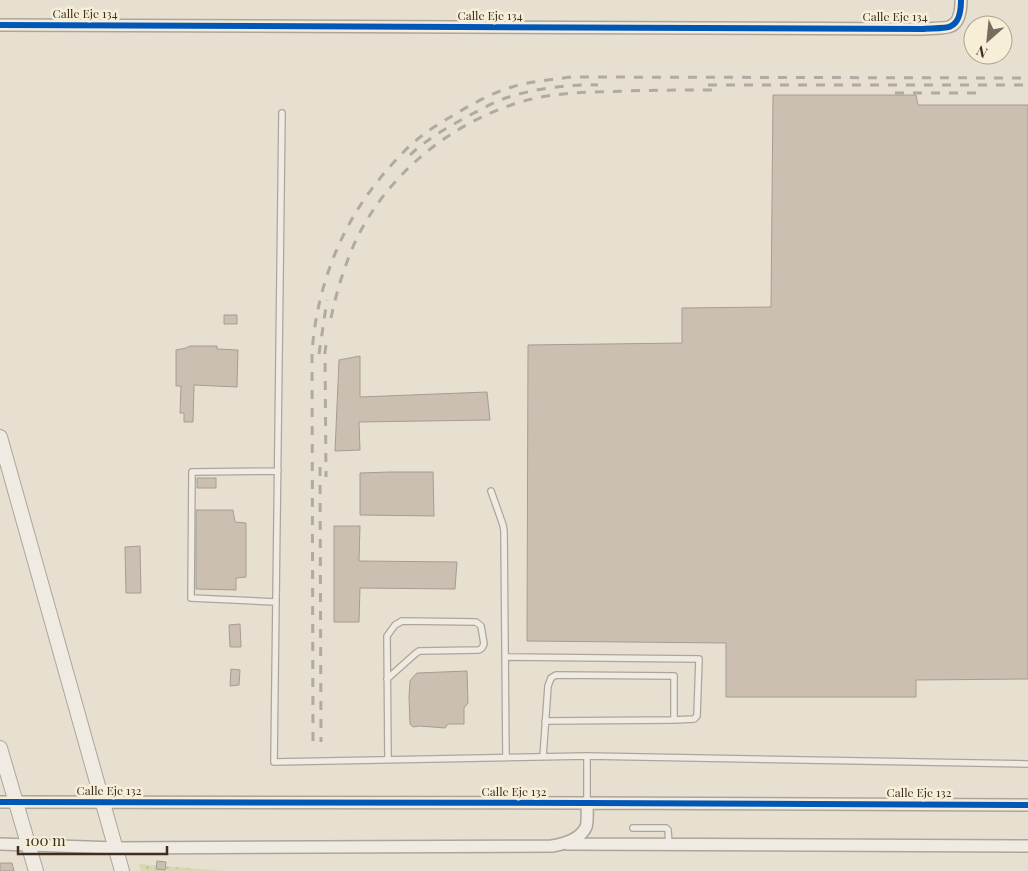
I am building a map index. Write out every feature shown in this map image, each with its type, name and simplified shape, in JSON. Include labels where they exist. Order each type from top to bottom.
[{"type":"street","name":"Calle Eje 134","points":[[0,25],[922,29],[951,27],[956,22],[961,10],[961,0]]},
{"type":"street","points":[[0,437],[122,871]]},
{"type":"street","points":[[0,748],[36,871]]},
{"type":"street","name":"Calle Eje 132","points":[[0,802],[1028,805]]},
{"type":"street","points":[[565,844],[578,836],[587,826],[587,803]]},
{"type":"street","points":[[0,844],[116,848],[542,846],[565,844],[1028,846]]},
{"type":"lane","points":[[282,113],[274,762],[587,756],[1028,764]]},
{"type":"lane","points":[[276,602],[190,598],[191,511],[192,472],[278,471]]},
{"type":"lane","points":[[491,491],[504,531],[506,757]]},
{"type":"lane","points":[[387,679],[419,651],[479,650],[484,644],[481,626],[476,622],[402,621],[395,625],[387,636],[387,679],[388,759]]},
{"type":"lane","points":[[505,657],[700,660],[697,716],[694,719],[545,721]]},
{"type":"lane","points":[[542,756],[548,686],[551,678],[556,675],[674,676],[674,720]]},
{"type":"lane","points":[[587,756],[587,803]]},
{"type":"lane","points":[[633,828],[666,828],[668,830],[669,844]]},
{"type":"green space","points":[[139,864],[224,871],[141,871]]},
{"type":"building","points":[[773,95],[916,95],[918,105],[1028,105],[1028,679],[916,680],[916,697],[726,697],[726,643],[527,641],[528,345],[682,343],[682,308],[771,307]]},
{"type":"building","points":[[224,315],[237,315],[237,324],[224,324]]},
{"type":"building","points":[[190,346],[217,346],[217,349],[238,350],[237,387],[194,385],[193,422],[184,422],[184,413],[180,413],[181,386],[176,386],[176,350]]},
{"type":"building","points":[[360,356],[360,397],[487,392],[490,420],[359,422],[360,450],[335,451],[339,360]]},
{"type":"building","points":[[433,472],[434,516],[360,515],[360,473]]},
{"type":"building","points":[[197,478],[216,478],[216,488],[197,488]]},
{"type":"building","points":[[196,510],[233,510],[235,522],[246,523],[246,577],[236,578],[236,590],[196,589]]},
{"type":"building","points":[[334,526],[360,526],[359,561],[457,562],[455,589],[360,588],[359,622],[334,622]]},
{"type":"building","points":[[140,546],[141,593],[126,593],[125,547]]},
{"type":"building","points":[[240,624],[241,647],[230,647],[229,625]]},
{"type":"building","points":[[231,669],[240,670],[239,685],[230,686]]},
{"type":"building","points":[[467,671],[468,703],[464,708],[464,724],[448,724],[445,728],[413,727],[410,724],[410,681],[417,673]]},
{"type":"building","points":[[157,861],[166,862],[165,870],[156,869]]},
{"type":"building","points":[[0,863],[12,863],[14,871],[0,871]]},
{"type":"railway","points":[[313,741],[312,352],[315,327],[326,278],[345,232],[371,190],[410,145],[442,122],[497,92],[526,83],[571,77],[1028,78]]},
{"type":"railway","points":[[410,155],[447,128],[503,99],[525,92],[550,88],[598,85]]},
{"type":"railway","points":[[708,85],[1028,85]]},
{"type":"railway","points":[[331,318],[337,291],[352,249],[366,222],[383,196],[403,173],[426,152],[452,134],[478,119],[507,107],[547,96],[592,92],[717,90]]},
{"type":"railway","points":[[895,93],[982,93]]},
{"type":"railway","points":[[319,354],[327,300]]},
{"type":"railway","points":[[326,345],[326,477]]},
{"type":"railway","points":[[320,467],[321,742]]},
{"type":"cycle path","points":[[0,25],[922,29],[946,28],[954,24],[959,15],[961,0]]},
{"type":"cycle path","points":[[0,802],[1028,805]]}]
